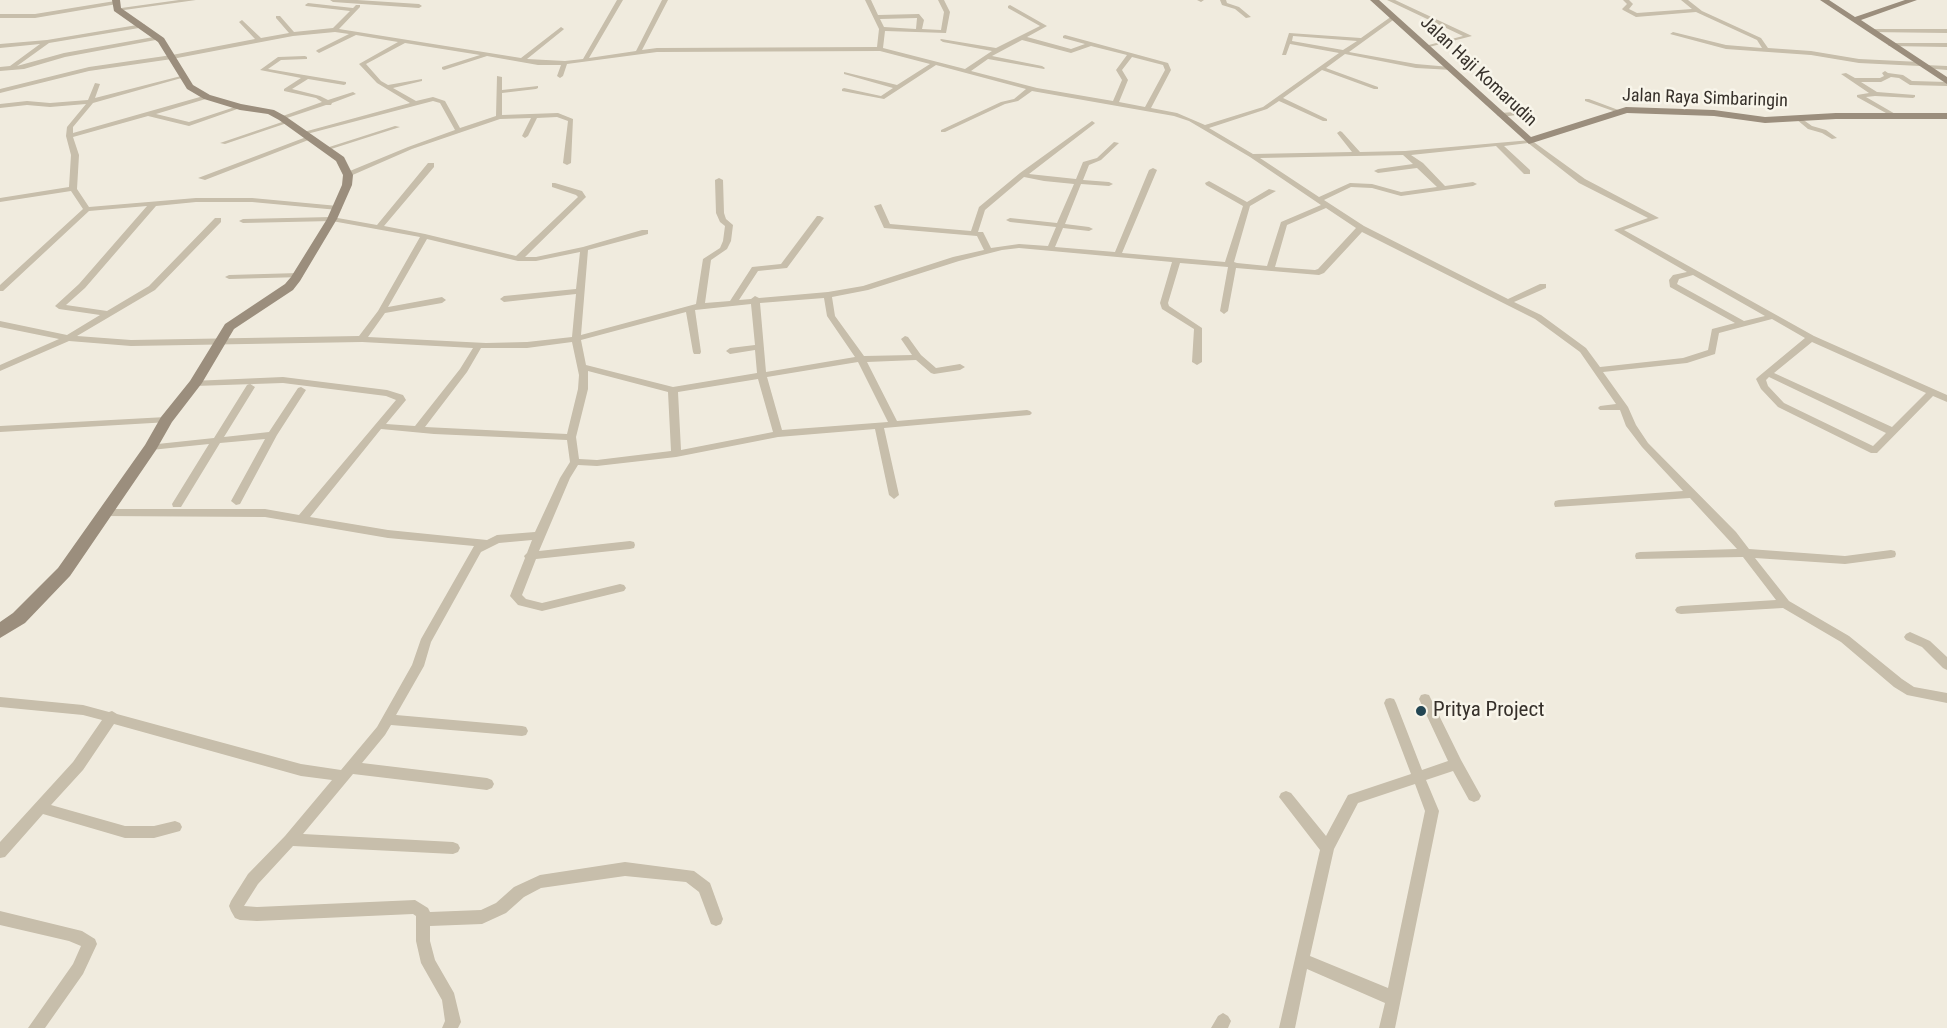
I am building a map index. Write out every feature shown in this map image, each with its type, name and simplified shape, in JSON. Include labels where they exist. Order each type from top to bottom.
[{"type":"street","points":[[0,16],[35,16],[116,4],[193,0]]},
{"type":"street","points":[[333,0],[419,6]]},
{"type":"street","points":[[585,60],[620,0]]},
{"type":"street","points":[[639,51],[665,0]]},
{"type":"street","points":[[880,0],[869,1],[882,28],[880,49]]},
{"type":"street","points":[[882,28],[944,32],[946,12],[941,0]]},
{"type":"street","points":[[1222,0],[1224,4],[1238,9],[1248,17]]},
{"type":"street","name":"Jalan Haji Komarudin","points":[[1374,0],[1431,47],[1450,69],[1534,140]]},
{"type":"street","points":[[1390,0],[1469,36],[1431,47]]},
{"type":"street","points":[[1626,0],[1630,4],[1625,9],[1636,15],[1697,10]]},
{"type":"street","points":[[1684,0],[1697,10],[1759,39],[1766,50]]},
{"type":"street","points":[[1824,0],[1947,83]]},
{"type":"street","points":[[1854,20],[1913,0]]},
{"type":"street","points":[[335,30],[354,10],[367,1]]},
{"type":"street","points":[[0,631],[19,618],[64,572],[151,447],[166,420],[195,383],[220,340],[239,318],[289,287],[332,219],[347,185],[348,175],[340,159],[284,120],[271,112],[240,107],[207,97],[190,87],[159,38],[116,4]]},
{"type":"street","points":[[308,5],[354,10]]},
{"type":"street","points":[[964,72],[997,50],[1044,25],[1010,7]]},
{"type":"street","points":[[876,17],[919,16],[921,20],[919,31]]},
{"type":"street","points":[[279,17],[293,34]]},
{"type":"street","points":[[1206,128],[1253,113],[1280,99],[1360,39],[1394,17]]},
{"type":"street","points":[[242,22],[259,40]]},
{"type":"street","points":[[0,46],[47,42],[143,26]]},
{"type":"street","points":[[521,61],[561,29]]},
{"type":"street","points":[[0,91],[73,72],[172,57],[293,34],[335,30],[484,56],[565,63],[639,51],[880,49],[1032,88],[1175,114],[1206,128],[1252,156],[1361,228],[1538,317],[1560,332],[1583,350],[1623,407],[1631,426],[1645,445],[1748,553],[1785,604],[1845,639],[1911,691],[1947,698]]},
{"type":"street","points":[[1871,31],[1947,31]]},
{"type":"street","points":[[319,51],[356,33]]},
{"type":"street","points":[[1284,54],[1288,35],[1296,33],[1360,39]]},
{"type":"street","points":[[1673,34],[1726,47],[1947,68]]},
{"type":"street","points":[[1065,37],[1162,62],[1168,66],[1147,109]]},
{"type":"street","points":[[0,69],[159,38]]},
{"type":"street","points":[[1023,38],[1071,51],[1089,45]]},
{"type":"street","points":[[943,40],[997,50]]},
{"type":"street","points":[[404,41],[362,64],[379,82],[414,102]]},
{"type":"street","points":[[9,69],[47,42]]},
{"type":"street","points":[[1288,42],[1427,68],[1450,69]]},
{"type":"street","points":[[1892,45],[1947,45]]},
{"type":"street","points":[[1115,103],[1125,80],[1119,70],[1130,55]]},
{"type":"street","points":[[444,68],[484,56]]},
{"type":"street","points":[[986,57],[1042,68]]},
{"type":"street","points":[[305,58],[280,58],[263,70],[344,83]]},
{"type":"street","points":[[1874,62],[1887,75],[1900,76],[1910,83],[1947,83]]},
{"type":"street","points":[[560,76],[565,63]]},
{"type":"street","points":[[844,90],[879,99],[934,64]]},
{"type":"street","points":[[1322,68],[1376,88]]},
{"type":"street","points":[[846,73],[899,88]]},
{"type":"street","points":[[1844,74],[1875,94]]},
{"type":"street","points":[[1855,80],[1881,80],[1887,75]]},
{"type":"street","points":[[0,106],[89,102],[183,76]]},
{"type":"street","points":[[308,77],[286,90],[318,97],[329,104]]},
{"type":"street","points":[[500,77],[500,117]]},
{"type":"street","points":[[388,87],[420,80]]},
{"type":"street","points":[[87,208],[73,189],[75,155],[69,136],[73,120],[87,109],[97,84]]},
{"type":"street","points":[[499,92],[536,87]]},
{"type":"street","points":[[943,131],[1003,103],[1016,100],[1032,88]]},
{"type":"street","points":[[223,144],[353,94]]},
{"type":"street","points":[[1895,116],[1859,96],[1875,94],[1913,96]]},
{"type":"street","points":[[69,136],[207,97]]},
{"type":"street","points":[[1280,99],[1325,120]]},
{"type":"street","points":[[202,178],[306,136],[414,102],[441,100],[458,130]]},
{"type":"street","points":[[1587,100],[1618,111]]},
{"type":"street","points":[[149,114],[189,124],[240,107]]},
{"type":"street","name":"Jalan Raya Simbaringin","points":[[1534,140],[1618,111],[1714,113],[1765,120],[1947,116]]},
{"type":"street","points":[[348,175],[458,130],[500,117],[558,115],[571,120],[567,163]]},
{"type":"street","points":[[525,136],[535,116]]},
{"type":"street","points":[[1798,118],[1810,128],[1824,131],[1834,138]]},
{"type":"street","points":[[974,232],[982,209],[1092,123]]},
{"type":"street","points":[[326,149],[397,127]]},
{"type":"street","points":[[1340,133],[1356,153]]},
{"type":"street","points":[[1252,156],[1405,153],[1534,140],[1582,181],[1655,218],[1618,230],[1691,273],[1811,338],[1947,399]]},
{"type":"street","points":[[1050,250],[1088,162],[1099,159],[1116,143]]},
{"type":"street","points":[[1499,145],[1527,172]]},
{"type":"street","points":[[1405,153],[1443,188]]},
{"type":"street","points":[[380,226],[431,165]]},
{"type":"street","points":[[1378,171],[1420,165]]},
{"type":"street","points":[[1117,256],[1153,171]]},
{"type":"street","points":[[1023,175],[1109,184]]},
{"type":"street","points":[[700,306],[707,259],[723,249],[727,241],[729,225],[720,213],[719,180]]},
{"type":"street","points":[[1209,183],[1247,205]]},
{"type":"street","points":[[518,259],[582,197],[579,193],[555,184]]},
{"type":"street","points":[[1270,269],[1284,224],[1350,185],[1372,186],[1401,194],[1473,184]]},
{"type":"street","points":[[0,200],[73,189]]},
{"type":"street","points":[[1224,310],[1231,264],[1247,205],[1272,191]]},
{"type":"street","points":[[0,289],[87,208],[196,200],[252,200],[338,208]]},
{"type":"street","points":[[110,314],[59,306],[82,286],[153,204]]},
{"type":"street","points":[[878,207],[885,224],[895,228],[974,232],[982,236],[988,251]]},
{"type":"street","points":[[733,303],[755,269],[784,266],[820,218]]},
{"type":"street","points":[[243,221],[332,219],[380,226],[518,259],[536,259],[584,249],[645,232]]},
{"type":"street","points":[[0,368],[68,338],[152,288],[218,220]]},
{"type":"street","points":[[1010,220],[1089,229]]},
{"type":"street","points":[[0,324],[68,338],[130,343],[362,339],[527,345],[576,339],[700,306],[755,299],[828,295],[865,288],[956,259],[1018,246],[1231,264],[1308,273],[1321,271],[1361,228]]},
{"type":"street","points":[[362,339],[382,311],[425,236]]},
{"type":"street","points":[[584,249],[576,339],[582,367],[583,389],[571,437],[575,462],[565,478],[530,556],[516,596],[522,602],[542,606],[620,588]]},
{"type":"street","points":[[1177,260],[1164,303],[1165,307],[1198,328],[1197,362]]},
{"type":"street","points":[[1691,273],[1676,277],[1673,285],[1744,324]]},
{"type":"street","points":[[229,278],[298,275]]},
{"type":"street","points":[[1507,302],[1543,286]]},
{"type":"street","points":[[504,299],[581,291]]},
{"type":"street","points":[[828,295],[831,316],[861,359],[894,425]]},
{"type":"street","points":[[755,299],[762,376],[778,434]]},
{"type":"street","points":[[382,311],[442,300]]},
{"type":"street","points":[[690,308],[697,352]]},
{"type":"street","points":[[1598,370],[1668,364],[1692,359],[1712,352],[1716,331],[1772,317]]},
{"type":"street","points":[[1811,338],[1761,379],[1764,387],[1781,405],[1870,451],[1874,452],[1932,392]]},
{"type":"street","points":[[905,339],[918,357],[934,371],[960,367]]},
{"type":"street","points":[[417,430],[464,370],[479,345]]},
{"type":"street","points":[[730,351],[758,347]]},
{"type":"street","points":[[582,367],[674,390],[861,359],[918,357]]},
{"type":"street","points":[[1768,373],[1893,432]]},
{"type":"street","points":[[195,383],[283,380],[387,393],[400,398],[399,404],[302,519]]},
{"type":"street","points":[[177,504],[250,387]]},
{"type":"street","points":[[236,501],[272,435],[301,390]]},
{"type":"street","points":[[674,390],[676,454]]},
{"type":"street","points":[[1603,408],[1623,407]]},
{"type":"street","points":[[575,462],[597,463],[676,454],[778,434],[879,427],[1027,412]]},
{"type":"street","points":[[0,429],[166,420]]},
{"type":"street","points":[[379,426],[417,430],[571,437]]},
{"type":"street","points":[[879,427],[894,495]]},
{"type":"street","points":[[151,447],[272,435]]},
{"type":"street","points":[[1559,504],[1692,494]]},
{"type":"street","points":[[105,513],[265,513],[388,534],[485,543],[539,536]]},
{"type":"street","points":[[450,1028],[453,1022],[449,998],[428,963],[423,941],[423,913],[415,907],[240,913],[236,906],[240,896],[348,772],[388,720],[418,666],[425,642],[477,549],[485,543]]},
{"type":"street","points":[[530,556],[630,545]]},
{"type":"street","points":[[1640,556],[1748,553],[1845,560],[1891,554]]},
{"type":"street","points":[[1682,610],[1785,604]]},
{"type":"street","points":[[1910,638],[1926,644],[1947,665]]},
{"type":"street","points":[[1425,699],[1474,796]]},
{"type":"street","points":[[0,702],[83,710],[112,716],[301,770],[487,784]]},
{"type":"street","points":[[1387,1028],[1432,811],[1390,703]]},
{"type":"street","points":[[0,852],[78,766],[112,716]]},
{"type":"street","points":[[388,720],[522,731]]},
{"type":"street","points":[[1287,1028],[1328,848],[1353,799],[1456,764]]},
{"type":"street","points":[[1286,797],[1328,848]]},
{"type":"street","points":[[42,808],[125,832],[154,832],[175,827]]},
{"type":"street","points":[[290,840],[453,848]]},
{"type":"street","points":[[424,919],[482,917],[501,908],[519,892],[540,882],[625,869],[689,876],[705,888],[716,919]]},
{"type":"street","points":[[0,918],[69,934],[82,938],[90,944],[78,969],[36,1028]]},
{"type":"street","points":[[1302,960],[1392,998]]},
{"type":"place","name":"Pritya Project","points":[[1421,711]]}]
